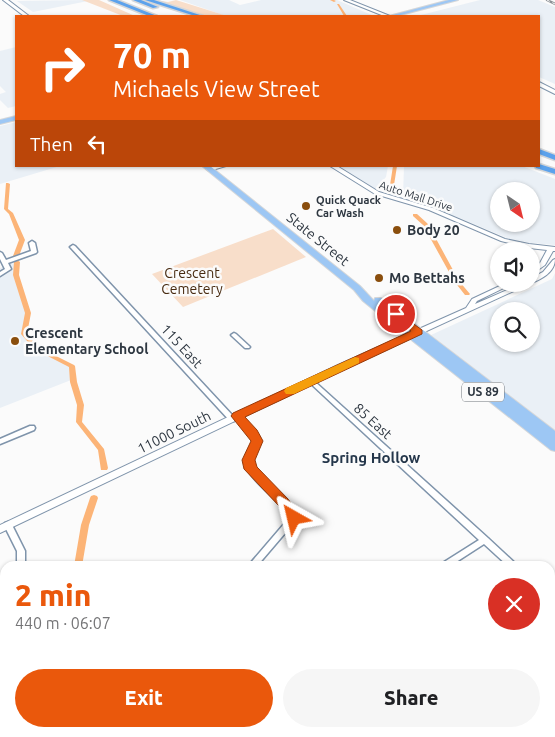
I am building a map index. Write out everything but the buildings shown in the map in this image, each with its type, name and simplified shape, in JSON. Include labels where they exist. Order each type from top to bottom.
[{"type":"highway","points":[[105,0],[136,15]]},
{"type":"highway","points":[[112,0],[151,15]]},
{"type":"highway","points":[[136,0],[175,15]]},
{"type":"highway","points":[[148,0],[197,15]]},
{"type":"highway","points":[[540,152],[555,159]]},
{"type":"highway","points":[[540,166],[555,172]]},
{"type":"main road","points":[[5,0],[26,15]]},
{"type":"main road","points":[[346,0],[387,15]]},
{"type":"main road","points":[[394,15],[456,1]]},
{"type":"main road","points":[[409,15],[456,1]]},
{"type":"main road","points":[[540,80],[555,87]]},
{"type":"main road","points":[[540,84],[555,92]]},
{"type":"main road","points":[[0,122],[15,118]]},
{"type":"main road","name":"State Street","points":[[214,167],[262,211],[357,288],[366,299],[555,437]]},
{"type":"main road","name":"State Street","points":[[415,334],[555,447]]},
{"type":"street","name":"Auto Mall Drive","points":[[335,167],[377,193],[431,209],[503,240],[554,250]]},
{"type":"street","points":[[6,262],[34,252],[32,243]]},
{"type":"street","name":"115 East","points":[[73,247],[234,418],[253,433],[257,441],[248,460],[251,469],[284,502],[294,518],[256,561]]},
{"type":"street","points":[[540,266],[554,250]]},
{"type":"street","points":[[0,254],[6,262],[8,269],[0,274]]},
{"type":"street","points":[[540,276],[555,262]]},
{"type":"street","name":"11000 South","points":[[469,308],[474,300],[491,292]]},
{"type":"street","name":"11000 South","points":[[4,527],[311,381],[469,308],[481,305],[509,292]]},
{"type":"street","points":[[234,335],[247,347]]},
{"type":"street","name":"85 East","points":[[311,381],[508,561]]},
{"type":"street","points":[[0,442],[32,428]]},
{"type":"street","points":[[4,527],[19,544],[21,561]]},
{"type":"street","points":[[452,561],[485,540]]},
{"type":"shaded area","points":[[180,0],[229,0],[240,5],[261,0],[337,0],[372,15],[223,15]]},
{"type":"shaded area","points":[[480,0],[538,0],[555,7],[555,84],[540,77],[540,15],[421,15]]},
{"type":"shaded area","points":[[17,1],[88,1],[33,12]]},
{"type":"shaded area","points":[[15,47],[15,106],[8,108],[0,100],[0,94],[6,92],[0,86],[0,51]]},
{"type":"shaded area","points":[[15,122],[15,167],[57,167],[0,184],[0,126]]},
{"type":"shaded area","points":[[341,167],[388,167],[386,177],[375,189]]},
{"type":"shaded area","points":[[404,167],[525,167],[555,179],[555,245],[507,238],[493,232],[540,232],[540,182],[490,182],[490,231],[403,196]]},
{"type":"shaded area","name":"Crescent Elementary School","points":[[14,263],[28,313],[24,334],[36,348],[72,366],[71,380],[0,408],[0,268]]},
{"type":"shaded area","points":[[555,273],[555,430],[431,335],[490,308],[490,352],[540,352],[540,302],[502,302],[524,292],[540,292],[540,285],[552,279]]},
{"type":"green space","points":[[82,0],[99,0],[133,15],[120,15]]},
{"type":"green space","points":[[155,0],[168,2],[176,0],[224,15],[204,15]]},
{"type":"green space","name":"Crescent Cemetery","points":[[273,229],[306,257],[183,307],[152,274]]},
{"type":"waterway","points":[[338,5],[345,15]]},
{"type":"waterway","points":[[386,190],[392,185],[395,167]]},
{"type":"waterway","points":[[8,184],[6,209],[11,213],[22,240],[16,256]]},
{"type":"waterway","points":[[415,215],[425,224],[457,281],[467,294]]},
{"type":"waterway","points":[[17,262],[16,275],[28,313],[24,334],[36,348],[72,366],[72,375],[81,405],[79,422],[101,449],[104,468]]},
{"type":"waterway","points":[[79,561],[85,525],[94,498]]},
{"type":"railway","points":[[547,0],[555,4]]},
{"type":"slow traffic","points":[[290,391],[355,361]]},
{"type":"place","name":"Quick Quack Car Wash","points":[[306,206]]},
{"type":"place","name":"Body 20","points":[[397,230]]},
{"type":"place","name":"Mo Bettahs","points":[[379,278]]},
{"type":"place","name":"Crescent Elementary School","points":[[15,341]]},
{"type":"district","name":"Spring Hollow","points":[[371,458]]},
{"type":"route","points":[[294,518],[284,502],[251,469],[248,460],[256,445],[256,436],[237,416],[418,332],[396,314]]}]
